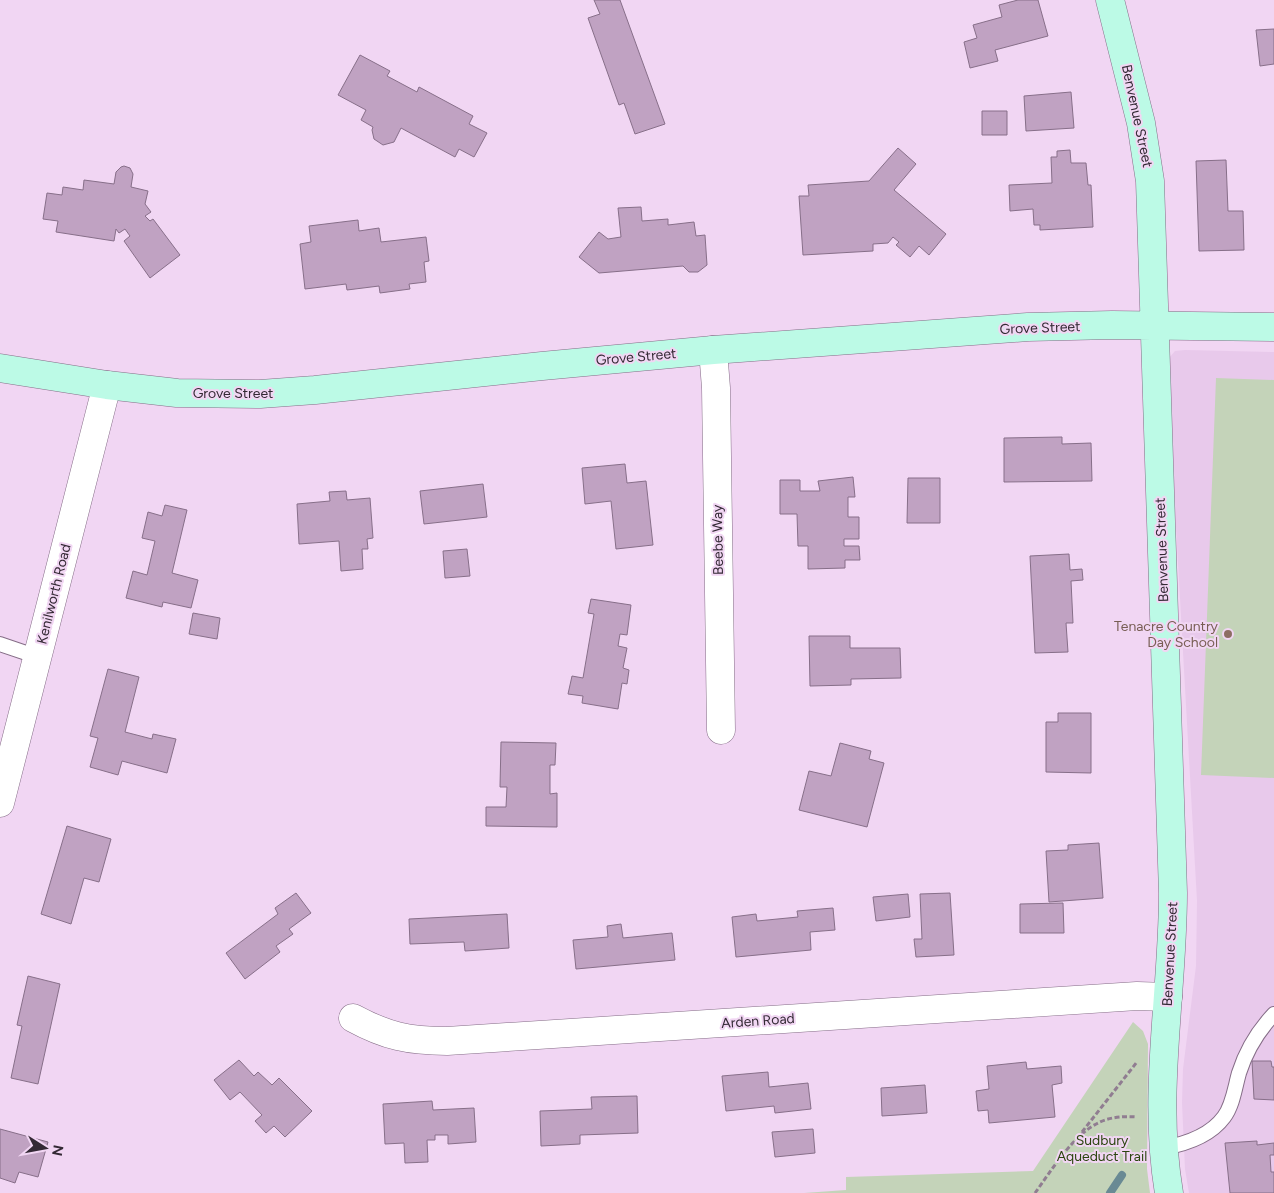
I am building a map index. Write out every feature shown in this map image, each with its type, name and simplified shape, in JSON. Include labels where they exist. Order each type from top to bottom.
[{"type":"street","name":"Benvenue Street","points":[[1110,0],[1141,123],[1148,162],[1173,893],[1162,1117],[1163,1148],[1169,1193]]},
{"type":"street","name":"Grove Street","points":[[0,368],[107,385],[177,393],[260,394],[713,350],[1028,327],[1154,325],[1274,328]]},
{"type":"street","name":"Beebe Way","points":[[713,350],[716,388],[721,730]]},
{"type":"street","name":"Kenilworth Road","points":[[0,803],[107,385]]},
{"type":"street","name":"Arden Road","points":[[353,1018],[388,1035],[426,1041],[447,1041],[1136,996],[1168,997]]},
{"type":"lane","points":[[0,644],[38,657]]},
{"type":"lane","points":[[1163,1148],[1186,1143],[1207,1133],[1224,1117],[1251,1044],[1274,1014]]},
{"type":"path","points":[[1034,1193],[1138,1061]]},
{"type":"path","points":[[1073,1144],[1086,1130],[1099,1122],[1129,1116],[1162,1117]]},
{"type":"shaded area","name":"Tenacre Country Day School","points":[[1175,351],[1274,352],[1274,1193],[1189,1193],[1185,1169],[1182,1103],[1183,1069],[1196,966],[1197,901],[1167,367],[1169,358]]},
{"type":"green space","points":[[1216,378],[1274,380],[1274,778],[1201,775]]},
{"type":"green space","name":"Sudbury Aqueduct Trail","points":[[1133,1022],[1143,1031],[1148,1044],[1147,1169],[1150,1193],[804,1193],[846,1190],[846,1177],[1033,1171]]},
{"type":"building","points":[[594,0],[620,0],[665,124],[635,134],[624,103],[619,105],[588,18],[600,14]]},
{"type":"building","points":[[1018,0],[1038,0],[1048,36],[995,50],[998,61],[970,68],[964,42],[977,38],[973,25],[1002,17],[999,5]]},
{"type":"building","points":[[1274,29],[1274,64],[1260,66],[1256,30]]},
{"type":"building","points":[[360,55],[390,71],[387,76],[417,92],[419,87],[473,116],[469,124],[487,133],[474,157],[459,149],[455,157],[401,128],[394,142],[383,145],[374,139],[373,127],[361,120],[366,110],[338,95]]},
{"type":"building","points":[[1071,92],[1074,128],[1026,131],[1024,96]]},
{"type":"building","points":[[982,111],[1007,111],[1007,135],[982,135]]},
{"type":"building","points":[[898,148],[916,164],[894,190],[946,234],[929,255],[919,246],[910,257],[896,245],[899,242],[893,237],[888,243],[873,244],[873,251],[803,255],[799,196],[809,196],[808,185],[869,181]]},
{"type":"building","points":[[1070,150],[1071,163],[1086,163],[1088,185],[1091,185],[1093,227],[1040,230],[1040,225],[1034,225],[1033,209],[1010,211],[1009,185],[1052,183],[1051,157],[1057,157],[1057,151]]},
{"type":"building","points":[[1226,160],[1228,211],[1243,211],[1244,250],[1199,251],[1196,161]]},
{"type":"building","points":[[124,166],[130,168],[133,174],[131,187],[148,191],[145,204],[151,212],[145,216],[150,221],[153,219],[180,255],[150,278],[124,241],[130,236],[125,229],[119,233],[116,229],[114,241],[56,232],[58,221],[43,219],[47,193],[62,195],[63,187],[83,190],[84,180],[114,184],[116,172]]},
{"type":"building","points":[[641,207],[642,221],[668,219],[668,225],[694,222],[696,236],[705,235],[707,265],[698,272],[689,272],[683,266],[599,273],[579,257],[599,232],[608,239],[621,237],[618,208]]},
{"type":"building","points":[[358,220],[359,231],[379,228],[381,242],[426,237],[429,261],[424,262],[426,282],[409,284],[410,289],[380,293],[379,286],[347,290],[346,284],[305,289],[300,244],[311,242],[309,226]]},
{"type":"building","points":[[1062,437],[1062,444],[1091,443],[1092,481],[1004,482],[1004,438]]},
{"type":"building","points":[[625,464],[627,483],[646,481],[653,545],[616,549],[611,501],[585,504],[582,468]]},
{"type":"building","points":[[853,477],[855,497],[848,497],[848,517],[859,517],[859,539],[844,539],[844,546],[859,546],[860,560],[845,560],[845,568],[808,569],[808,546],[798,546],[797,514],[780,514],[780,480],[800,480],[800,491],[820,491],[818,481]]},
{"type":"building","points":[[908,478],[940,478],[940,523],[907,523]]},
{"type":"building","points":[[483,484],[487,517],[424,524],[420,491]]},
{"type":"building","points":[[346,491],[347,500],[370,498],[373,538],[367,539],[368,549],[362,549],[363,569],[341,571],[339,541],[299,544],[297,504],[330,501],[329,492]]},
{"type":"building","points":[[165,505],[187,510],[172,573],[198,580],[191,608],[163,602],[162,607],[126,598],[133,571],[147,575],[155,541],[142,538],[148,512],[162,516]]},
{"type":"building","points":[[467,549],[470,576],[445,578],[443,551]]},
{"type":"building","points":[[1069,554],[1070,570],[1082,569],[1083,580],[1071,581],[1073,623],[1066,623],[1068,652],[1035,653],[1030,556]]},
{"type":"building","points":[[591,599],[631,605],[627,635],[620,634],[618,646],[627,648],[623,668],[629,670],[627,684],[622,683],[618,709],[582,703],[583,696],[568,694],[572,676],[583,678],[594,614],[588,613]]},
{"type":"building","points":[[193,613],[220,618],[217,639],[189,634]]},
{"type":"building","points":[[809,636],[850,636],[850,648],[900,648],[901,678],[851,679],[851,685],[810,686]]},
{"type":"building","points":[[108,669],[139,677],[125,732],[152,739],[153,734],[176,739],[167,773],[122,761],[118,775],[90,767],[98,738],[90,736]]},
{"type":"building","points":[[1058,713],[1091,713],[1091,773],[1046,772],[1046,722],[1058,722]]},
{"type":"building","points":[[501,742],[556,743],[555,765],[550,765],[550,794],[557,793],[557,827],[486,826],[486,807],[506,807],[507,787],[500,787]]},
{"type":"building","points":[[840,743],[871,751],[869,759],[884,763],[867,827],[799,810],[809,771],[831,776]]},
{"type":"building","points":[[67,826],[111,839],[99,882],[84,878],[71,924],[41,914]]},
{"type":"building","points":[[1099,843],[1103,898],[1049,902],[1046,851],[1068,850],[1068,845]]},
{"type":"building","points":[[296,893],[311,913],[289,929],[293,934],[276,946],[280,952],[245,979],[226,953],[278,914],[275,908]]},
{"type":"building","points":[[950,893],[954,955],[916,957],[914,939],[922,939],[920,894]]},
{"type":"building","points":[[908,894],[910,917],[876,921],[873,897]]},
{"type":"building","points":[[1063,903],[1064,933],[1020,933],[1020,904]]},
{"type":"building","points":[[833,908],[835,930],[810,932],[811,950],[736,957],[732,917],[756,914],[757,921],[798,917],[797,911]]},
{"type":"building","points":[[507,914],[509,948],[465,951],[464,942],[410,944],[409,919]]},
{"type":"building","points":[[621,924],[623,938],[672,933],[675,960],[576,969],[573,940],[608,937],[607,926]]},
{"type":"building","points":[[28,976],[60,984],[38,1084],[11,1078],[22,1026],[17,1025]]},
{"type":"building","points":[[239,1060],[254,1076],[258,1072],[272,1085],[279,1078],[312,1111],[285,1137],[274,1126],[266,1133],[255,1121],[262,1115],[240,1092],[230,1100],[214,1080]]},
{"type":"building","points":[[1252,1061],[1271,1061],[1272,1067],[1274,1067],[1274,1100],[1254,1099]]},
{"type":"building","points":[[1026,1062],[1027,1069],[1061,1066],[1062,1083],[1052,1085],[1055,1117],[989,1123],[988,1110],[978,1111],[976,1091],[989,1089],[987,1066]]},
{"type":"building","points":[[768,1072],[769,1087],[808,1083],[811,1109],[775,1113],[774,1106],[726,1111],[722,1076]]},
{"type":"building","points":[[925,1085],[927,1113],[882,1116],[881,1088]]},
{"type":"building","points":[[637,1096],[638,1133],[580,1135],[580,1144],[541,1146],[540,1111],[592,1109],[591,1097]]},
{"type":"building","points":[[432,1101],[433,1110],[474,1108],[476,1142],[448,1144],[448,1135],[435,1135],[435,1140],[427,1140],[428,1162],[405,1163],[404,1143],[385,1144],[383,1104]]},
{"type":"building","points":[[0,1129],[48,1142],[38,1177],[19,1172],[15,1183],[0,1178]]},
{"type":"building","points":[[813,1129],[815,1153],[775,1157],[772,1132]]},
{"type":"building","points":[[1257,1141],[1257,1145],[1274,1143],[1274,1155],[1270,1155],[1271,1172],[1274,1172],[1274,1193],[1230,1193],[1225,1143]]},
{"type":"waterway","points":[[1110,1193],[1122,1175]]},
{"type":"place","name":"Tenacre Country Day School","points":[[1228,634]]}]
